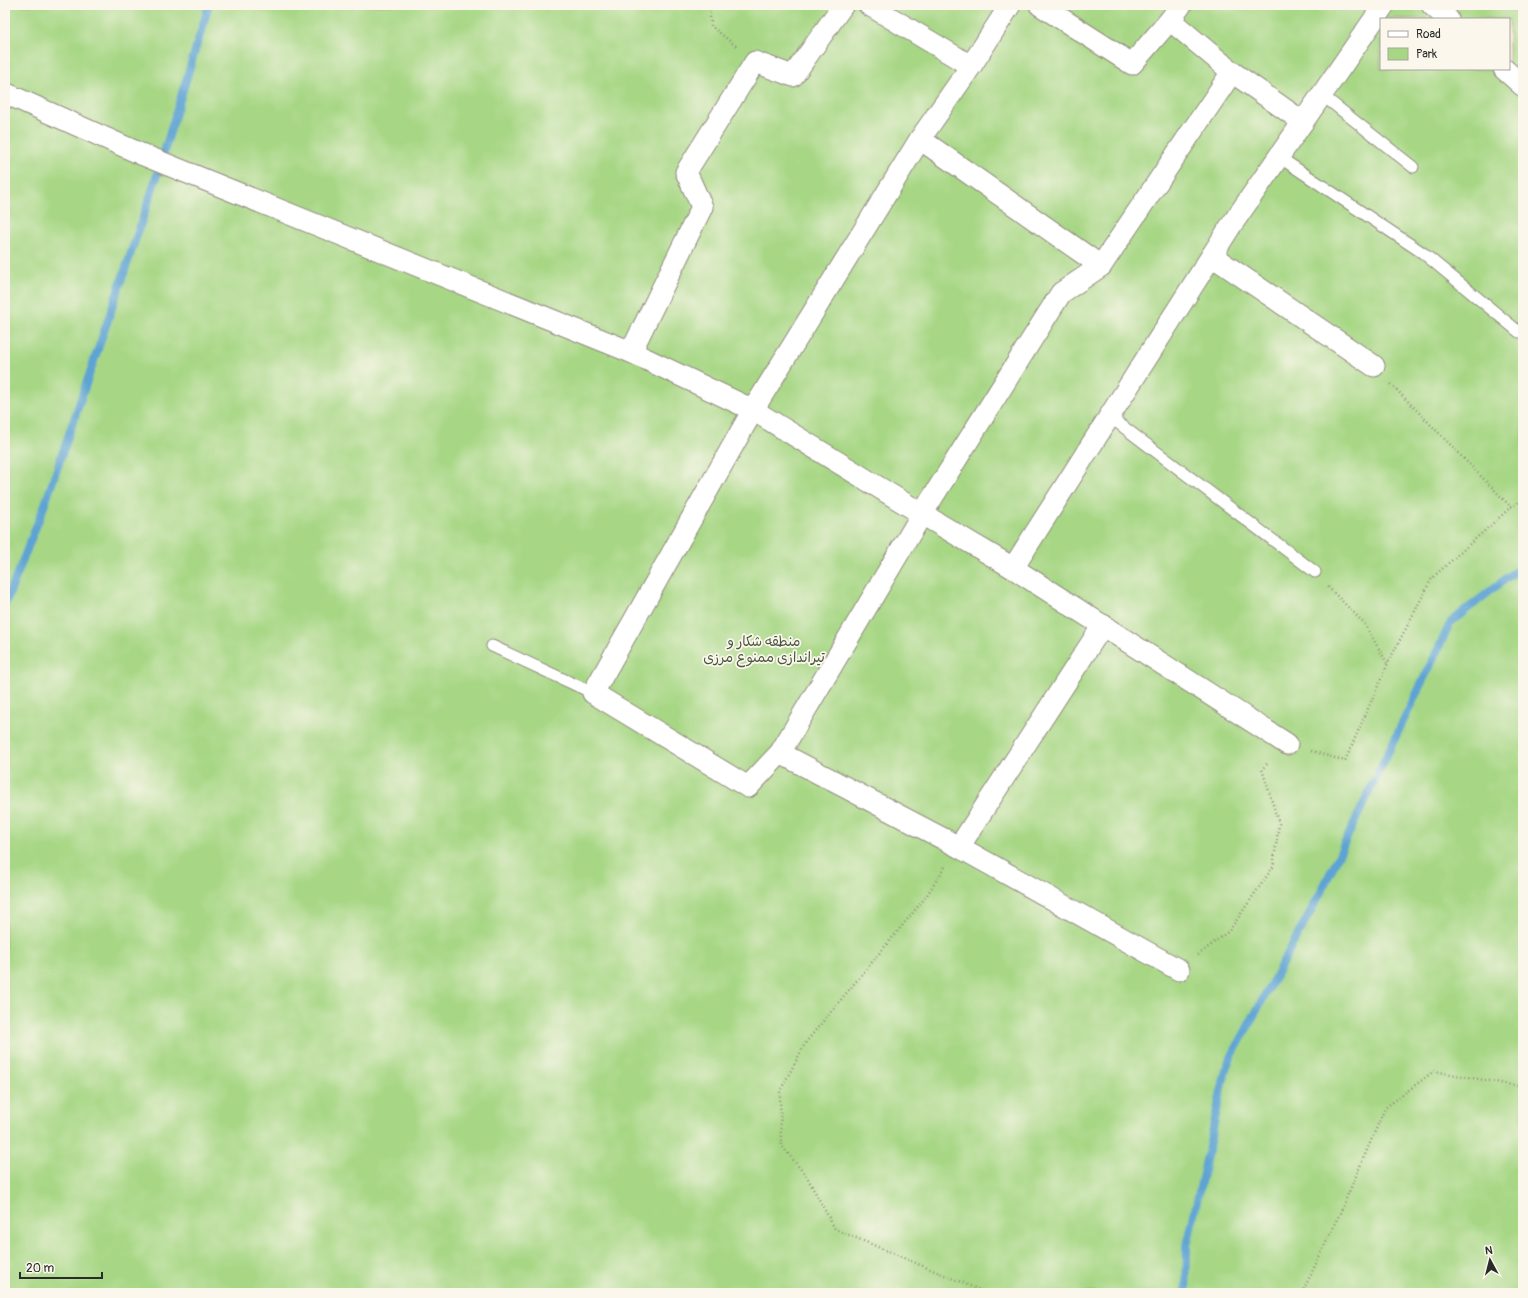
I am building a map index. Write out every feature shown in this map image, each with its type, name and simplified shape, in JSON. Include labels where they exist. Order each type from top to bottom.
[{"type":"street","points":[[631,352],[702,207],[686,172],[755,62],[793,76],[843,5]]},
{"type":"street","points":[[869,5],[971,66]]},
{"type":"street","points":[[1010,5],[971,66],[920,139],[753,410],[592,693],[748,787],[780,753],[922,514],[1061,293],[1101,266],[1232,72]]},
{"type":"street","points":[[1040,5],[1132,64],[1175,12],[1232,72],[1303,122]]},
{"type":"street","points":[[1013,568],[1212,256],[1384,5]]},
{"type":"street","points":[[1432,5],[1447,18]]},
{"type":"street","points":[[1505,70],[1523,86]]},
{"type":"street","points":[[5,93],[141,154],[631,352],[753,410],[1013,568],[1286,744]]},
{"type":"street","points":[[920,139],[1101,266]]},
{"type":"street","points":[[1212,256],[1374,366]]},
{"type":"street","points":[[959,846],[1102,625]]},
{"type":"street","points":[[780,753],[959,846],[1178,970]]},
{"type":"lane","points":[[1322,95],[1413,167]]},
{"type":"lane","points":[[1279,157],[1423,253],[1519,332]]},
{"type":"lane","points":[[1109,416],[1315,572]]},
{"type":"lane","points":[[492,646],[592,693]]},
{"type":"path","points":[[709,5],[711,26],[755,62]]},
{"type":"path","points":[[1374,366],[1510,507]]},
{"type":"path","points":[[1178,970],[1229,931],[1273,867],[1279,824],[1262,770],[1286,744],[1345,761],[1388,663],[1432,578],[1510,507],[1523,499]]},
{"type":"path","points":[[1315,572],[1364,624],[1388,663]]},
{"type":"path","points":[[959,846],[925,898],[806,1042],[780,1090],[781,1145],[807,1177],[834,1229],[987,1293]]},
{"type":"path","points":[[1302,1293],[1340,1213],[1385,1108],[1434,1070],[1523,1087]]},
{"type":"green space","name":"منطقه شکار و تیراندازی ممنوع مرزی","points":[[5,5],[1523,5],[1523,1293],[5,1293]]},
{"type":"waterway","points":[[5,605],[45,504],[152,191],[209,5]]},
{"type":"waterway","points":[[1186,1293],[1187,1246],[1227,1065],[1320,894],[1451,622],[1523,565]]}]
